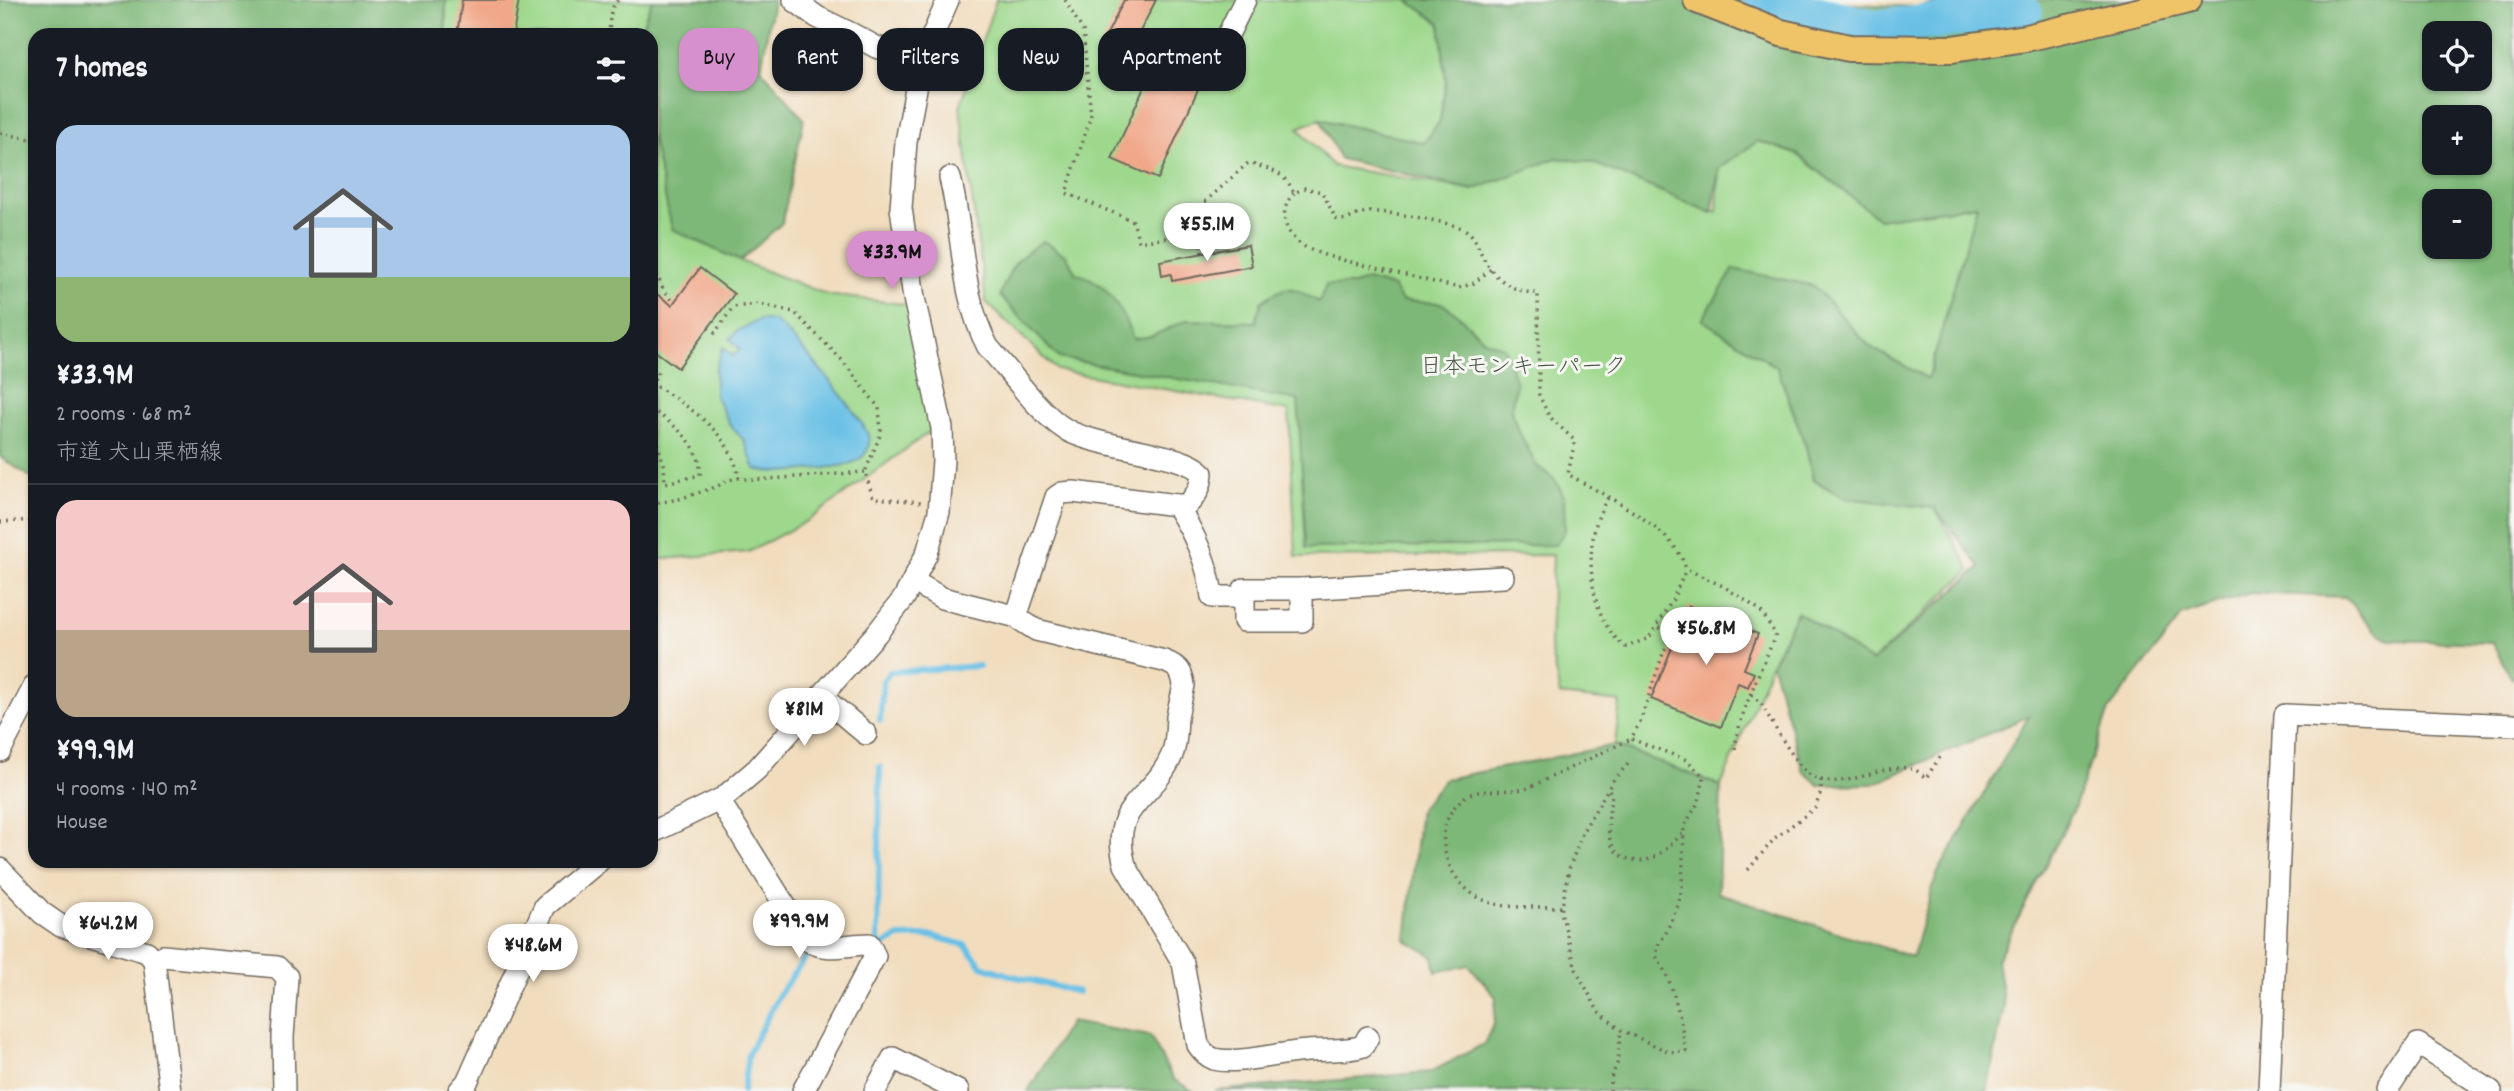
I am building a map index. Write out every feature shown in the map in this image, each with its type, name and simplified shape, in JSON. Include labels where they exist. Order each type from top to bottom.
[{"type":"main road","points":[[1698,0],[1781,33],[1849,48],[1952,49],[2026,38],[2188,0]]},
{"type":"street","points":[[794,0],[817,17],[877,47]]},
{"type":"street","points":[[936,28],[948,0]]},
{"type":"street","points":[[1232,28],[1245,0]]},
{"type":"street","points":[[658,830],[719,800],[757,769],[877,633],[908,589],[927,553],[936,528],[943,461],[942,428],[914,298],[901,208],[906,142],[916,91]]},
{"type":"street","points":[[950,178],[957,207],[965,272],[977,321],[988,346],[1047,416],[1065,429],[1089,439],[1196,466],[1202,473],[1201,485],[1187,505],[1073,492],[1056,496],[1014,616]]},
{"type":"street","points":[[1176,505],[1197,546],[1210,580],[1212,597],[1244,597]]},
{"type":"street","points":[[1302,589],[1302,621],[1244,621],[1244,589],[1302,589],[1503,577]]},
{"type":"street","points":[[908,589],[1014,616],[1036,630],[1164,661],[1177,667],[1184,685],[1173,752],[1167,765],[1129,812],[1124,822],[1121,849],[1125,865],[1183,963],[1198,1045],[1205,1055],[1232,1060],[1308,1051],[1353,1050],[1363,1046],[1368,1037]]},
{"type":"street","points":[[821,696],[866,734]]},
{"type":"street","points":[[0,751],[28,698]]},
{"type":"street","points":[[2269,1091],[2285,715],[2514,725]]},
{"type":"street","points":[[719,800],[806,939],[816,946],[827,948],[869,944],[875,956],[803,1091]]},
{"type":"street","points":[[468,1088],[545,906],[591,868]]},
{"type":"street","points":[[0,869],[42,913],[61,926],[147,952],[154,960],[170,1091]]},
{"type":"street","points":[[154,960],[163,956],[277,967],[287,977],[283,1037],[284,1091]]},
{"type":"street","points":[[2387,1091],[2418,1044],[2490,1091]]},
{"type":"street","points":[[874,1091],[893,1058],[958,1091]]},
{"type":"path","points":[[609,28],[614,3],[618,0]]},
{"type":"path","points":[[1065,0],[1083,31],[1091,116],[1066,193],[1133,221],[1139,242],[1199,233]]},
{"type":"path","points":[[0,133],[28,139]]},
{"type":"path","points":[[1202,253],[1195,211],[1248,163],[1269,169],[1288,179],[1294,193]]},
{"type":"path","points":[[1491,268],[1474,284],[1459,288],[1332,257],[1294,239],[1284,224],[1284,209],[1294,193],[1305,188],[1322,192],[1336,219],[1345,221],[1367,212],[1448,223],[1468,231],[1477,241],[1483,258],[1491,268],[1501,282],[1524,293],[1538,293],[1539,395],[1549,416],[1575,441],[1568,474],[1608,498],[1665,536],[1683,557],[1686,569],[1673,599],[1649,638],[1626,647],[1614,639],[1593,596],[1598,517],[1608,498]]},
{"type":"path","points":[[658,277],[663,289],[674,302]]},
{"type":"path","points":[[708,328],[715,333],[733,307],[757,304],[794,312],[842,360],[879,408],[881,433],[865,472],[873,498],[929,503]]},
{"type":"path","points":[[658,388],[716,431],[736,461],[739,478]]},
{"type":"path","points":[[658,414],[682,432],[699,460],[700,475],[665,483],[664,464],[658,451]]},
{"type":"path","points":[[658,503],[679,499],[739,478],[754,480],[865,472]]},
{"type":"path","points":[[0,522],[28,520]]},
{"type":"path","points":[[1686,569],[1723,586],[1760,610],[1776,635],[1751,695],[1735,752]]},
{"type":"path","points":[[1561,907],[1503,906],[1472,893],[1456,879],[1448,865],[1443,839],[1448,821],[1455,807],[1467,795],[1480,792],[1515,792],[1528,788],[1631,738],[1640,722],[1670,633],[1656,626]]},
{"type":"path","points":[[1751,695],[1760,702],[1805,771],[1821,779],[1841,781],[1900,769],[1913,769],[1926,778],[1940,757]]},
{"type":"path","points":[[1628,764],[1608,789],[1583,831],[1569,869],[1561,907],[1576,969],[1592,1003],[1621,1030],[1669,1052],[1686,1051],[1682,1023],[1668,974],[1656,956],[1682,888],[1684,827],[1699,801],[1704,777],[1687,760],[1631,738]]},
{"type":"path","points":[[1748,870],[1775,838],[1815,808],[1821,792],[1821,779]]},
{"type":"path","points":[[1608,789],[1612,795],[1608,832],[1620,856],[1629,860],[1648,860],[1664,851],[1684,832]]},
{"type":"path","points":[[1611,1091],[1609,1085],[1617,1064],[1621,1030]]},
{"type":"green space","points":[[0,0],[446,0],[445,28],[28,28],[28,475],[0,457]]},
{"type":"green space","points":[[446,0],[652,0],[642,28],[446,28]]},
{"type":"green space","points":[[652,0],[773,0],[761,69],[772,82],[772,91],[780,91],[804,119],[782,223],[740,261],[672,229],[658,166],[658,28],[642,28]]},
{"type":"green space","name":"日本モンキーパーク","points":[[996,0],[1407,0],[1440,23],[1446,81],[1440,121],[1424,143],[1320,119],[1298,128],[1333,166],[1473,190],[1556,158],[1591,162],[1717,212],[1719,168],[1758,141],[1797,154],[1879,219],[1978,205],[1928,379],[1870,347],[1813,286],[1703,320],[1777,367],[1806,447],[1813,480],[1846,498],[1935,508],[1970,570],[1872,662],[1797,612],[1771,664],[1721,786],[1615,745],[1620,702],[1560,695],[1550,647],[1553,555],[1296,557],[1289,411],[1057,370],[986,302],[960,107],[965,91],[984,91],[984,36]]},
{"type":"green space","points":[[1407,0],[1767,0],[1917,7],[1948,0],[2514,0],[2514,674],[2511,678],[2492,643],[2390,640],[2375,630],[2345,597],[2250,593],[2183,615],[2109,710],[2073,811],[1997,960],[2004,1006],[1987,1091],[1215,1091],[1431,1072],[1484,1044],[1494,1023],[1496,997],[1469,965],[1436,972],[1433,956],[1406,940],[1420,809],[1445,779],[1615,745],[1721,786],[1718,893],[1912,957],[1937,874],[2029,716],[1873,784],[1819,785],[1803,771],[1772,664],[1797,612],[1872,662],[1980,567],[1935,508],[1846,498],[1813,480],[1806,447],[1777,367],[1702,320],[1734,269],[1814,286],[1870,347],[1928,379],[1977,205],[1879,219],[1797,154],[1758,141],[1719,168],[1712,213],[1591,162],[1556,158],[1473,190],[1340,159],[1320,119],[1424,143],[1440,121],[1446,81],[1440,23]]},
{"type":"green space","points":[[658,148],[680,233],[740,261],[828,295],[911,305],[933,429],[809,520],[748,552],[658,559]]},
{"type":"green space","points":[[1043,241],[1067,256],[1076,274],[1097,282],[1105,290],[1119,308],[1133,339],[1152,336],[1187,320],[1256,322],[1261,302],[1278,291],[1290,288],[1319,302],[1326,285],[1354,285],[1367,280],[1393,287],[1402,301],[1441,303],[1456,313],[1484,340],[1505,348],[1516,384],[1511,410],[1536,465],[1555,480],[1564,496],[1565,531],[1555,545],[1306,548],[1298,400],[1059,358],[1000,296],[1015,264]]},
{"type":"green space","points":[[1070,1022],[1150,1036],[1173,1079],[1193,1091],[1028,1091]]},
{"type":"water","points":[[759,320],[773,321],[783,329],[828,378],[856,416],[869,439],[865,454],[860,459],[839,466],[798,471],[772,472],[755,469],[744,440],[730,425],[715,395],[715,370],[723,347],[733,356],[740,349],[730,339],[737,331]]},
{"type":"building","points":[[462,0],[519,0],[514,28],[458,28]]},
{"type":"building","points":[[1124,0],[1156,0],[1142,28],[1110,28]]},
{"type":"building","points":[[1142,91],[1197,91],[1158,179],[1112,159]]},
{"type":"building","points":[[1248,245],[1252,266],[1172,281],[1171,274],[1162,276],[1160,261]]},
{"type":"building","points":[[700,268],[734,294],[678,368],[658,353],[658,295],[672,305]]},
{"type":"building","points":[[1689,606],[1758,634],[1744,669],[1754,673],[1748,687],[1738,683],[1721,727],[1651,699]]},
{"type":"waterway","points":[[1761,0],[1876,27],[2025,13]]},
{"type":"waterway","points":[[880,720],[883,681],[890,672],[979,666]]},
{"type":"waterway","points":[[880,767],[878,948],[899,937],[932,936],[965,945],[982,966],[1078,992]]},
{"type":"waterway","points":[[743,1091],[748,1054],[780,993],[808,954],[817,954]]}]
